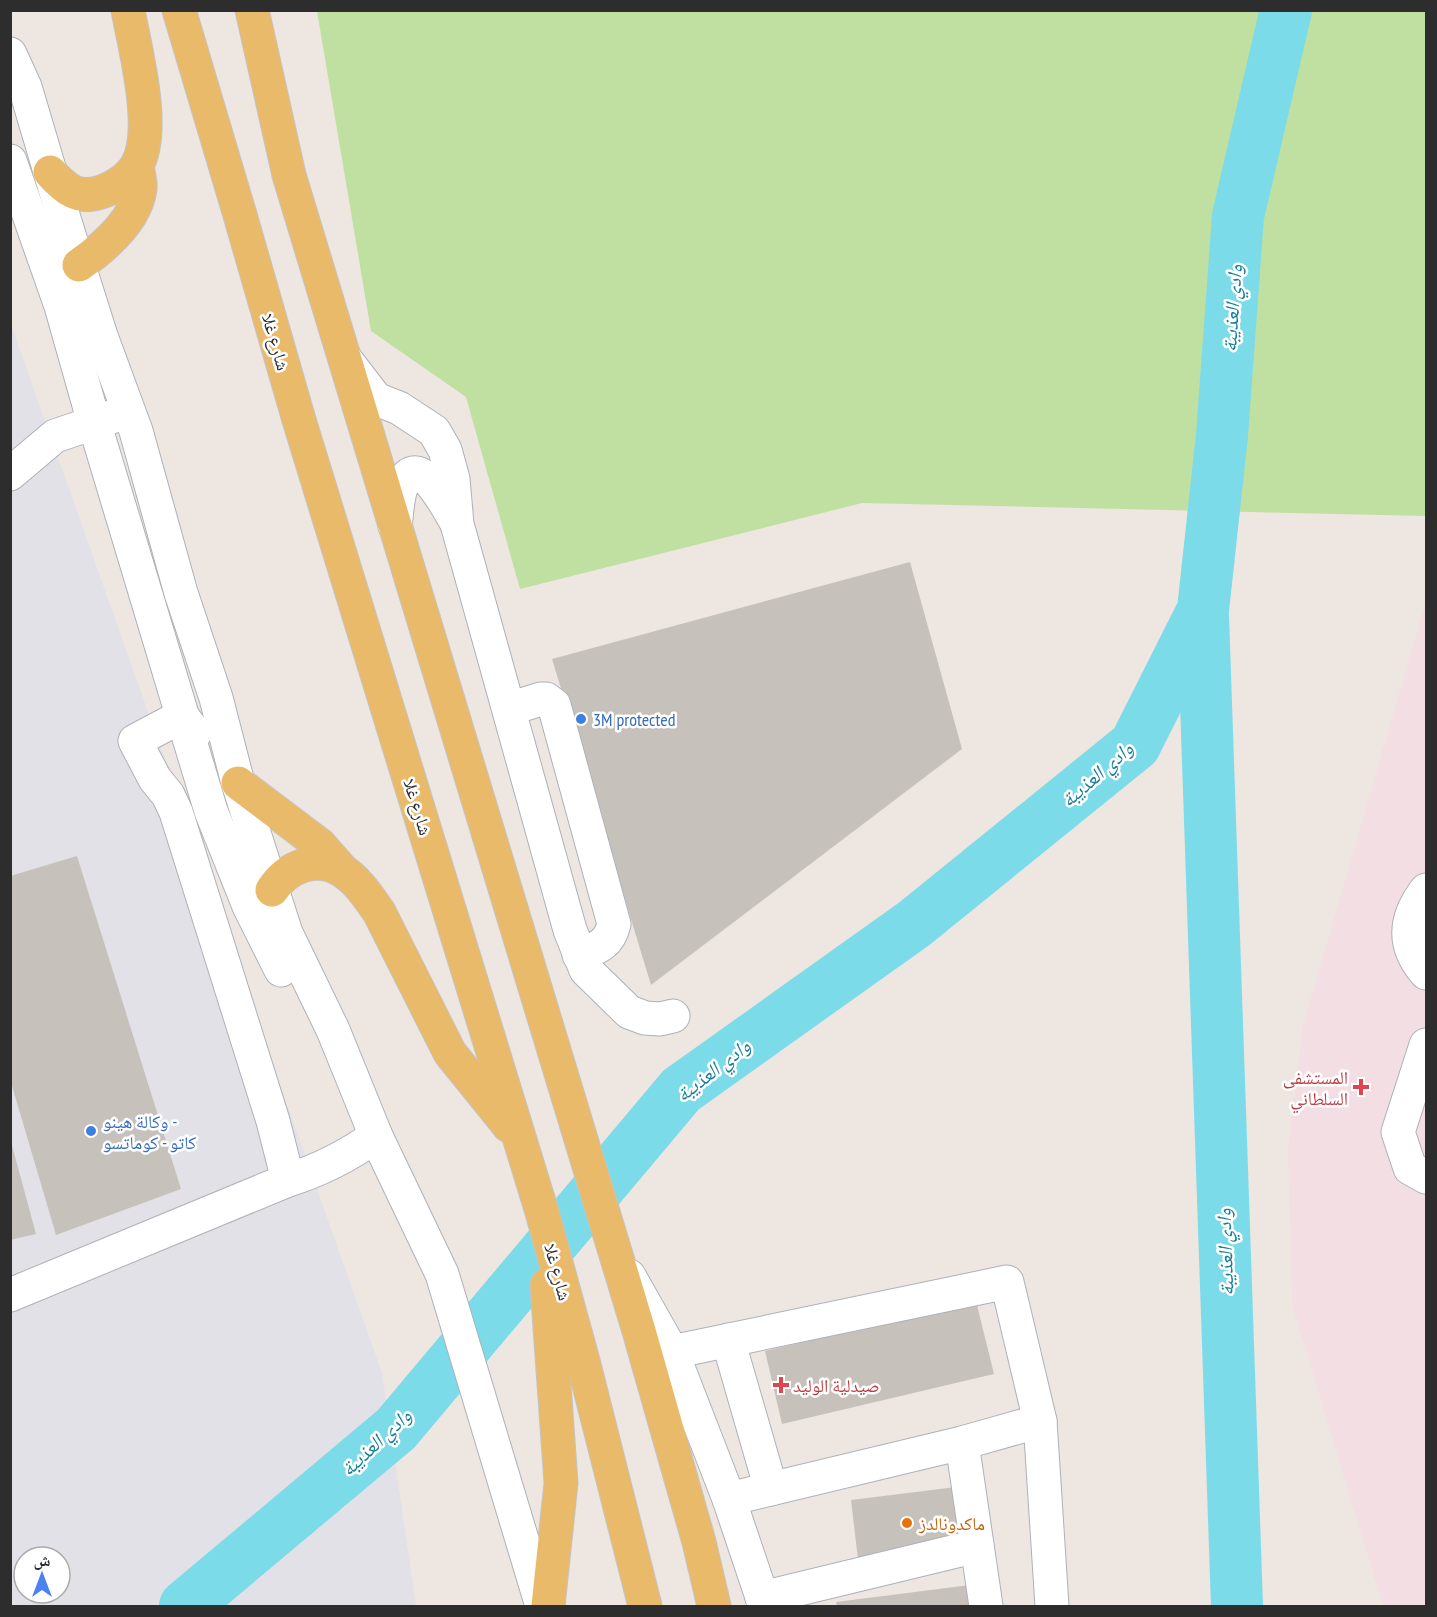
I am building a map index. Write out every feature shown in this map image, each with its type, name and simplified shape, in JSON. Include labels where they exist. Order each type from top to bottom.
[{"type":"main road","points":[[79,265],[102,248],[138,199],[140,187],[137,166],[142,151],[145,114],[128,10]]},
{"type":"main road","name":"شارع غلا","points":[[179,10],[299,420],[542,1212],[583,1361],[645,1606]]},
{"type":"main road","points":[[252,10],[289,175],[615,1251],[699,1542],[714,1606]]},
{"type":"main road","points":[[50,172],[63,187],[72,193],[96,194],[111,189],[137,166]]},
{"type":"main road","points":[[238,783],[320,845],[366,894],[379,912],[450,1053],[520,1140]]},
{"type":"main road","points":[[272,890],[281,877],[300,866],[317,864],[342,870]]},
{"type":"main road","points":[[542,1212],[561,1483],[548,1606]]},
{"type":"street","points":[[10,54],[26,87],[79,265],[128,411],[181,593],[216,698],[238,783],[286,933],[333,1030],[376,1136],[442,1274],[542,1606]]},
{"type":"street","points":[[10,161],[61,306],[211,811],[249,906],[299,1003],[376,1136]]},
{"type":"street","points":[[61,306],[65,279],[79,265]]},
{"type":"street","points":[[345,358],[376,399],[399,408],[434,431],[445,450],[453,479],[457,524],[570,930],[579,955],[586,969],[629,1012],[645,1018],[673,1016]]},
{"type":"street","points":[[10,474],[55,436],[128,411]]},
{"type":"street","points":[[395,526],[401,488],[406,479],[417,472],[425,476],[442,497],[457,524]]},
{"type":"street","points":[[509,709],[541,699],[546,699],[554,705],[614,924],[612,935],[605,943],[579,955]]},
{"type":"street","points":[[182,716],[216,761],[238,783]]},
{"type":"street","points":[[182,716],[135,741],[176,812],[273,1121],[288,1180]]},
{"type":"street","points":[[1426,890],[1415,905],[1408,923],[1409,943],[1416,961],[1426,973]]},
{"type":"street","points":[[1426,1045],[1398,1132],[1410,1168],[1426,1178]]},
{"type":"street","points":[[10,1295],[288,1180],[310,1173],[349,1155],[376,1136]]},
{"type":"street","points":[[615,1251],[672,1352],[729,1499],[764,1602],[977,1546]]},
{"type":"street","points":[[672,1352],[1007,1282],[1040,1421],[1052,1606]]},
{"type":"street","points":[[728,1340],[771,1489]]},
{"type":"street","points":[[729,1499],[962,1443],[1040,1421]]},
{"type":"street","points":[[962,1443],[986,1606]]},
{"type":"shaded area","points":[[10,322],[382,1373],[416,1606],[11,1606]]},
{"type":"shaded area","name":"المستشفى السلطاني","points":[[1426,601],[1426,1606],[1383,1606],[1292,1304],[1288,1148],[1303,1026]]},
{"type":"green space","points":[[317,11],[1426,11],[1426,516],[862,503],[520,589],[466,397],[371,331]]},
{"type":"building","points":[[910,562],[962,749],[651,985],[552,659]]},
{"type":"building","points":[[77,856],[181,1189],[56,1235],[10,1079],[10,876]]},
{"type":"building","points":[[10,1138],[36,1234],[10,1240]]},
{"type":"building","points":[[976,1301],[994,1374],[782,1424],[765,1351]]},
{"type":"building","name":"ماكدونالدز","points":[[956,1487],[963,1547],[858,1559],[851,1500]]},
{"type":"building","points":[[970,1585],[973,1606],[837,1606],[836,1602]]},
{"type":"waterway","name":"وادي العذيبة","points":[[185,1606],[396,1429],[681,1090],[914,924],[1135,745],[1203,610],[1222,435],[1238,216],[1286,10]]},
{"type":"waterway","name":"وادي العذيبة","points":[[1203,616],[1237,1606]]},
{"type":"place","name":"3M protected","points":[[581,719]]},
{"type":"place","name":"المستشفى السلطاني","points":[[1361,1087]]},
{"type":"place","name":"وكالة هينو - كاتو - كوماتسو","points":[[91,1131]]},
{"type":"place","name":"صيدلية الوليد","points":[[781,1385]]},
{"type":"place","name":"ماكدونالدز","points":[[907,1523]]}]
